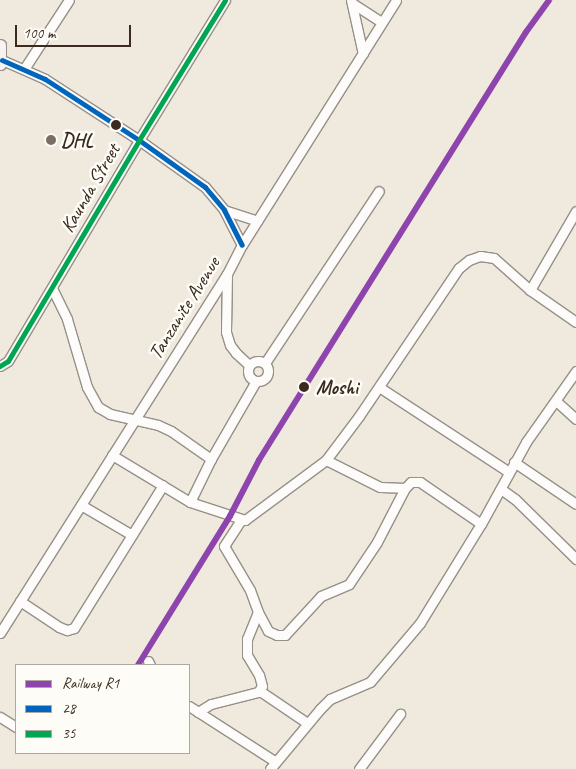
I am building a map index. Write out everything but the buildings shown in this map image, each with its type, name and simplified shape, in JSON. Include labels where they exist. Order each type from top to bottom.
[{"type":"main road","points":[[0,45],[1,62]]},
{"type":"street","points":[[24,69],[69,0]]},
{"type":"street","name":"Kaunda Street","points":[[0,366],[8,361],[139,140],[225,0]]},
{"type":"street","name":"Tanzanite Avenue","points":[[0,633],[227,274],[242,245],[396,0]]},
{"type":"street","points":[[351,2],[382,22]]},
{"type":"street","points":[[351,2],[363,54]]},
{"type":"street","points":[[1,62],[24,69],[45,79],[139,140],[205,187],[224,210],[242,245]]},
{"type":"street","points":[[265,364],[379,191]]},
{"type":"street","points":[[224,210],[257,221]]},
{"type":"street","points":[[530,290],[576,213]]},
{"type":"street","points":[[112,455],[190,502],[241,520],[248,518],[326,460],[379,387],[459,268],[468,260],[480,256],[494,258],[530,290],[576,322]]},
{"type":"street","points":[[227,274],[226,332],[230,344],[236,353],[249,365]]},
{"type":"street","points":[[52,288],[68,319],[87,387],[98,407],[110,414],[158,425],[171,431],[211,459]]},
{"type":"street","points":[[257,361],[265,364],[268,369],[267,376],[262,380],[256,381],[248,375],[249,365],[257,361]]},
{"type":"street","points":[[190,707],[273,765],[307,723],[330,699],[370,682],[420,623],[481,524],[514,462],[576,371]]},
{"type":"street","points":[[190,502],[211,459],[256,381]]},
{"type":"street","points":[[379,387],[509,472]]},
{"type":"street","points":[[556,401],[576,419]]},
{"type":"street","points":[[326,460],[354,472],[372,484],[389,488],[405,488]]},
{"type":"street","points":[[514,462],[576,504]]},
{"type":"street","points":[[241,520],[224,546],[250,590],[258,612],[268,631],[277,636],[285,635],[321,596],[349,584],[377,542],[405,488],[411,482],[420,482],[481,524]]},
{"type":"street","points":[[20,601],[59,627],[67,630],[74,628],[163,485]]},
{"type":"street","points":[[501,489],[515,500],[576,559]]},
{"type":"street","points":[[81,505],[132,535]]},
{"type":"street","points":[[258,612],[247,639],[247,655],[261,679],[262,686],[260,691]]},
{"type":"street","points":[[198,712],[211,704],[260,691],[307,723]]},
{"type":"street","points":[[359,769],[400,714]]},
{"type":"street","points":[[0,717],[15,726]]},
{"type":"street","points":[[359,769],[366,769]]},
{"type":"rail line","name":"R1","points":[[139,664],[230,516],[259,460],[526,32],[549,0]]},
{"type":"transit line","name":"35","points":[[0,366],[8,361],[139,140],[225,0]]},
{"type":"transit line","name":"28","points":[[2,60],[45,79],[139,140],[205,187],[224,210],[242,245]]},
{"type":"place","name":"DHL","points":[[51,140]]},
{"type":"place","name":"Moshi","points":[[304,387]]}]
